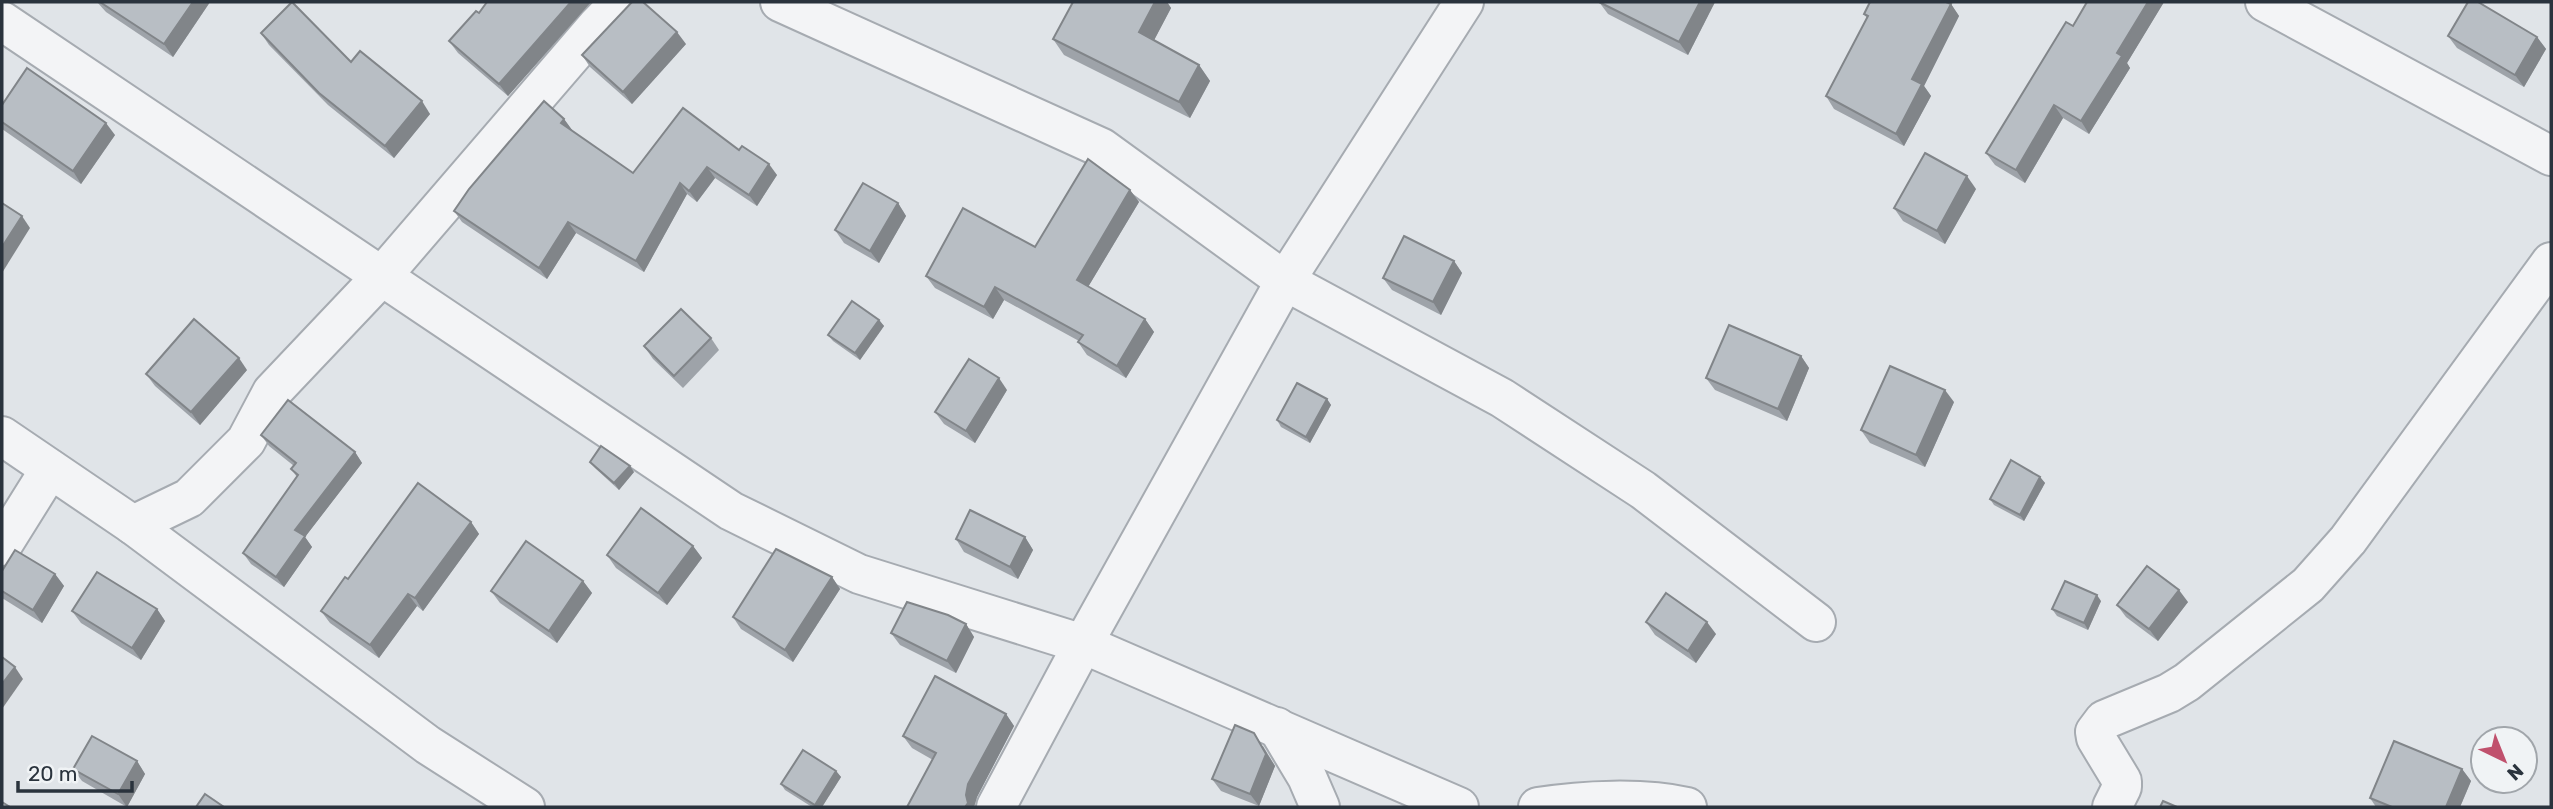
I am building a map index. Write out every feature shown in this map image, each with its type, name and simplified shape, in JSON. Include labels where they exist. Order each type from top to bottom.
[{"type":"street","points":[[132,525],[189,498],[246,441],[272,392],[381,276],[620,2]]},
{"type":"street","points":[[780,2],[1102,148],[1285,281],[1502,398],[1643,490],[1816,622]]},
{"type":"street","points":[[996,807],[1083,644],[1285,281],[1464,2]]},
{"type":"street","points":[[2265,2],[2551,156]]},
{"type":"street","points":[[2,21],[731,511],[859,574],[1083,644],[1459,807]]},
{"type":"street","points":[[2112,807],[2123,787],[2115,766],[2096,738],[2095,732],[2101,722],[2169,693],[2187,682],[2308,585],[2348,540],[2551,262]]},
{"type":"street","points":[[2,436],[132,525],[428,746],[525,807]]},
{"type":"street","points":[[2,546],[50,469]]},
{"type":"street","points":[[1277,727],[1307,777],[1320,807]]},
{"type":"street","points":[[1538,807],[1619,801],[1687,807]]},
{"type":"building","points":[[100,2],[193,2],[164,44]]},
{"type":"building","points":[[292,2],[351,62],[360,51],[422,101],[385,146],[319,93],[261,33]]},
{"type":"building","points":[[487,2],[571,2],[499,84],[449,41]]},
{"type":"building","points":[[632,2],[643,2],[677,32],[623,92],[582,55]]},
{"type":"building","points":[[1073,2],[1155,2],[1139,32],[1199,65],[1179,102],[1053,39]]},
{"type":"building","points":[[1599,2],[1700,2],[1679,42]]},
{"type":"building","points":[[1870,2],[1951,4],[1912,79],[1922,84],[1896,134],[1826,96],[1868,16],[1864,14]]},
{"type":"building","points":[[2087,2],[2148,2],[2117,53],[2122,56],[2081,121],[2054,105],[2016,170],[1986,153],[2066,22],[2073,26]]},
{"type":"building","points":[[2468,2],[2478,2],[2537,37],[2515,75],[2448,36]]},
{"type":"building","points":[[27,68],[106,123],[73,171],[2,122],[2,105]]},
{"type":"building","points":[[544,101],[564,119],[561,123],[633,173],[683,108],[739,150],[742,146],[769,164],[749,195],[707,167],[689,191],[680,183],[636,261],[568,222],[539,268],[454,211],[469,189]]},
{"type":"building","points":[[1925,153],[1967,176],[1937,231],[1894,208]]},
{"type":"building","points":[[1088,159],[1130,190],[1077,280],[1145,319],[1117,366],[1078,342],[1083,335],[995,287],[984,307],[926,276],[963,208],[1035,247]]},
{"type":"building","points":[[863,183],[898,203],[870,251],[835,230]]},
{"type":"building","points":[[2,203],[22,216],[2,247]]},
{"type":"building","points":[[1404,236],[1454,261],[1433,302],[1383,278]]},
{"type":"building","points":[[852,301],[879,320],[855,353],[828,335]]},
{"type":"building","points":[[681,309],[711,338],[674,376],[644,346]]},
{"type":"building","points":[[194,319],[239,358],[191,412],[146,374]]},
{"type":"building","points":[[1729,325],[1801,356],[1778,409],[1706,378]]},
{"type":"building","points":[[969,359],[999,378],[966,431],[935,412]]},
{"type":"building","points":[[1890,366],[1945,390],[1916,455],[1861,430]]},
{"type":"building","points":[[1297,383],[1327,399],[1306,437],[1277,420]]},
{"type":"building","points":[[288,400],[355,452],[295,530],[305,536],[276,577],[243,553],[298,475],[291,469],[296,463],[261,435]]},
{"type":"building","points":[[601,446],[630,466],[614,483],[590,462]]},
{"type":"building","points":[[2011,460],[2040,477],[2020,515],[1990,499]]},
{"type":"building","points":[[418,483],[471,522],[415,598],[408,594],[370,645],[321,611],[345,577],[348,579]]},
{"type":"building","points":[[641,508],[693,546],[658,593],[607,555]]},
{"type":"building","points":[[970,510],[1025,537],[1010,567],[956,539]]},
{"type":"building","points":[[526,541],[583,581],[549,631],[491,591]]},
{"type":"building","points":[[776,549],[832,577],[785,650],[733,617]]},
{"type":"building","points":[[15,550],[55,574],[33,610],[2,591],[2,571]]},
{"type":"building","points":[[2147,566],[2179,590],[2149,629],[2117,605]]},
{"type":"building","points":[[97,572],[157,609],[132,648],[72,611]]},
{"type":"building","points":[[2065,581],[2097,595],[2084,623],[2052,609]]},
{"type":"building","points":[[1666,593],[1707,622],[1688,651],[1646,622]]},
{"type":"building","points":[[907,602],[948,615],[966,624],[947,661],[891,633]]},
{"type":"building","points":[[2,657],[15,667],[2,684]]},
{"type":"building","points":[[935,676],[1006,714],[968,784],[968,803],[965,807],[907,807],[936,753],[903,736]]},
{"type":"building","points":[[1235,725],[1254,733],[1266,754],[1250,794],[1212,779]]},
{"type":"building","points":[[92,736],[137,761],[118,794],[73,769]]},
{"type":"building","points":[[2394,741],[2462,769],[2446,807],[2392,807],[2370,798]]},
{"type":"building","points":[[803,750],[836,771],[815,805],[781,784]]},
{"type":"building","points":[[205,794],[224,807],[196,807]]},
{"type":"building","points":[[2163,801],[2177,807],[2160,807]]}]
